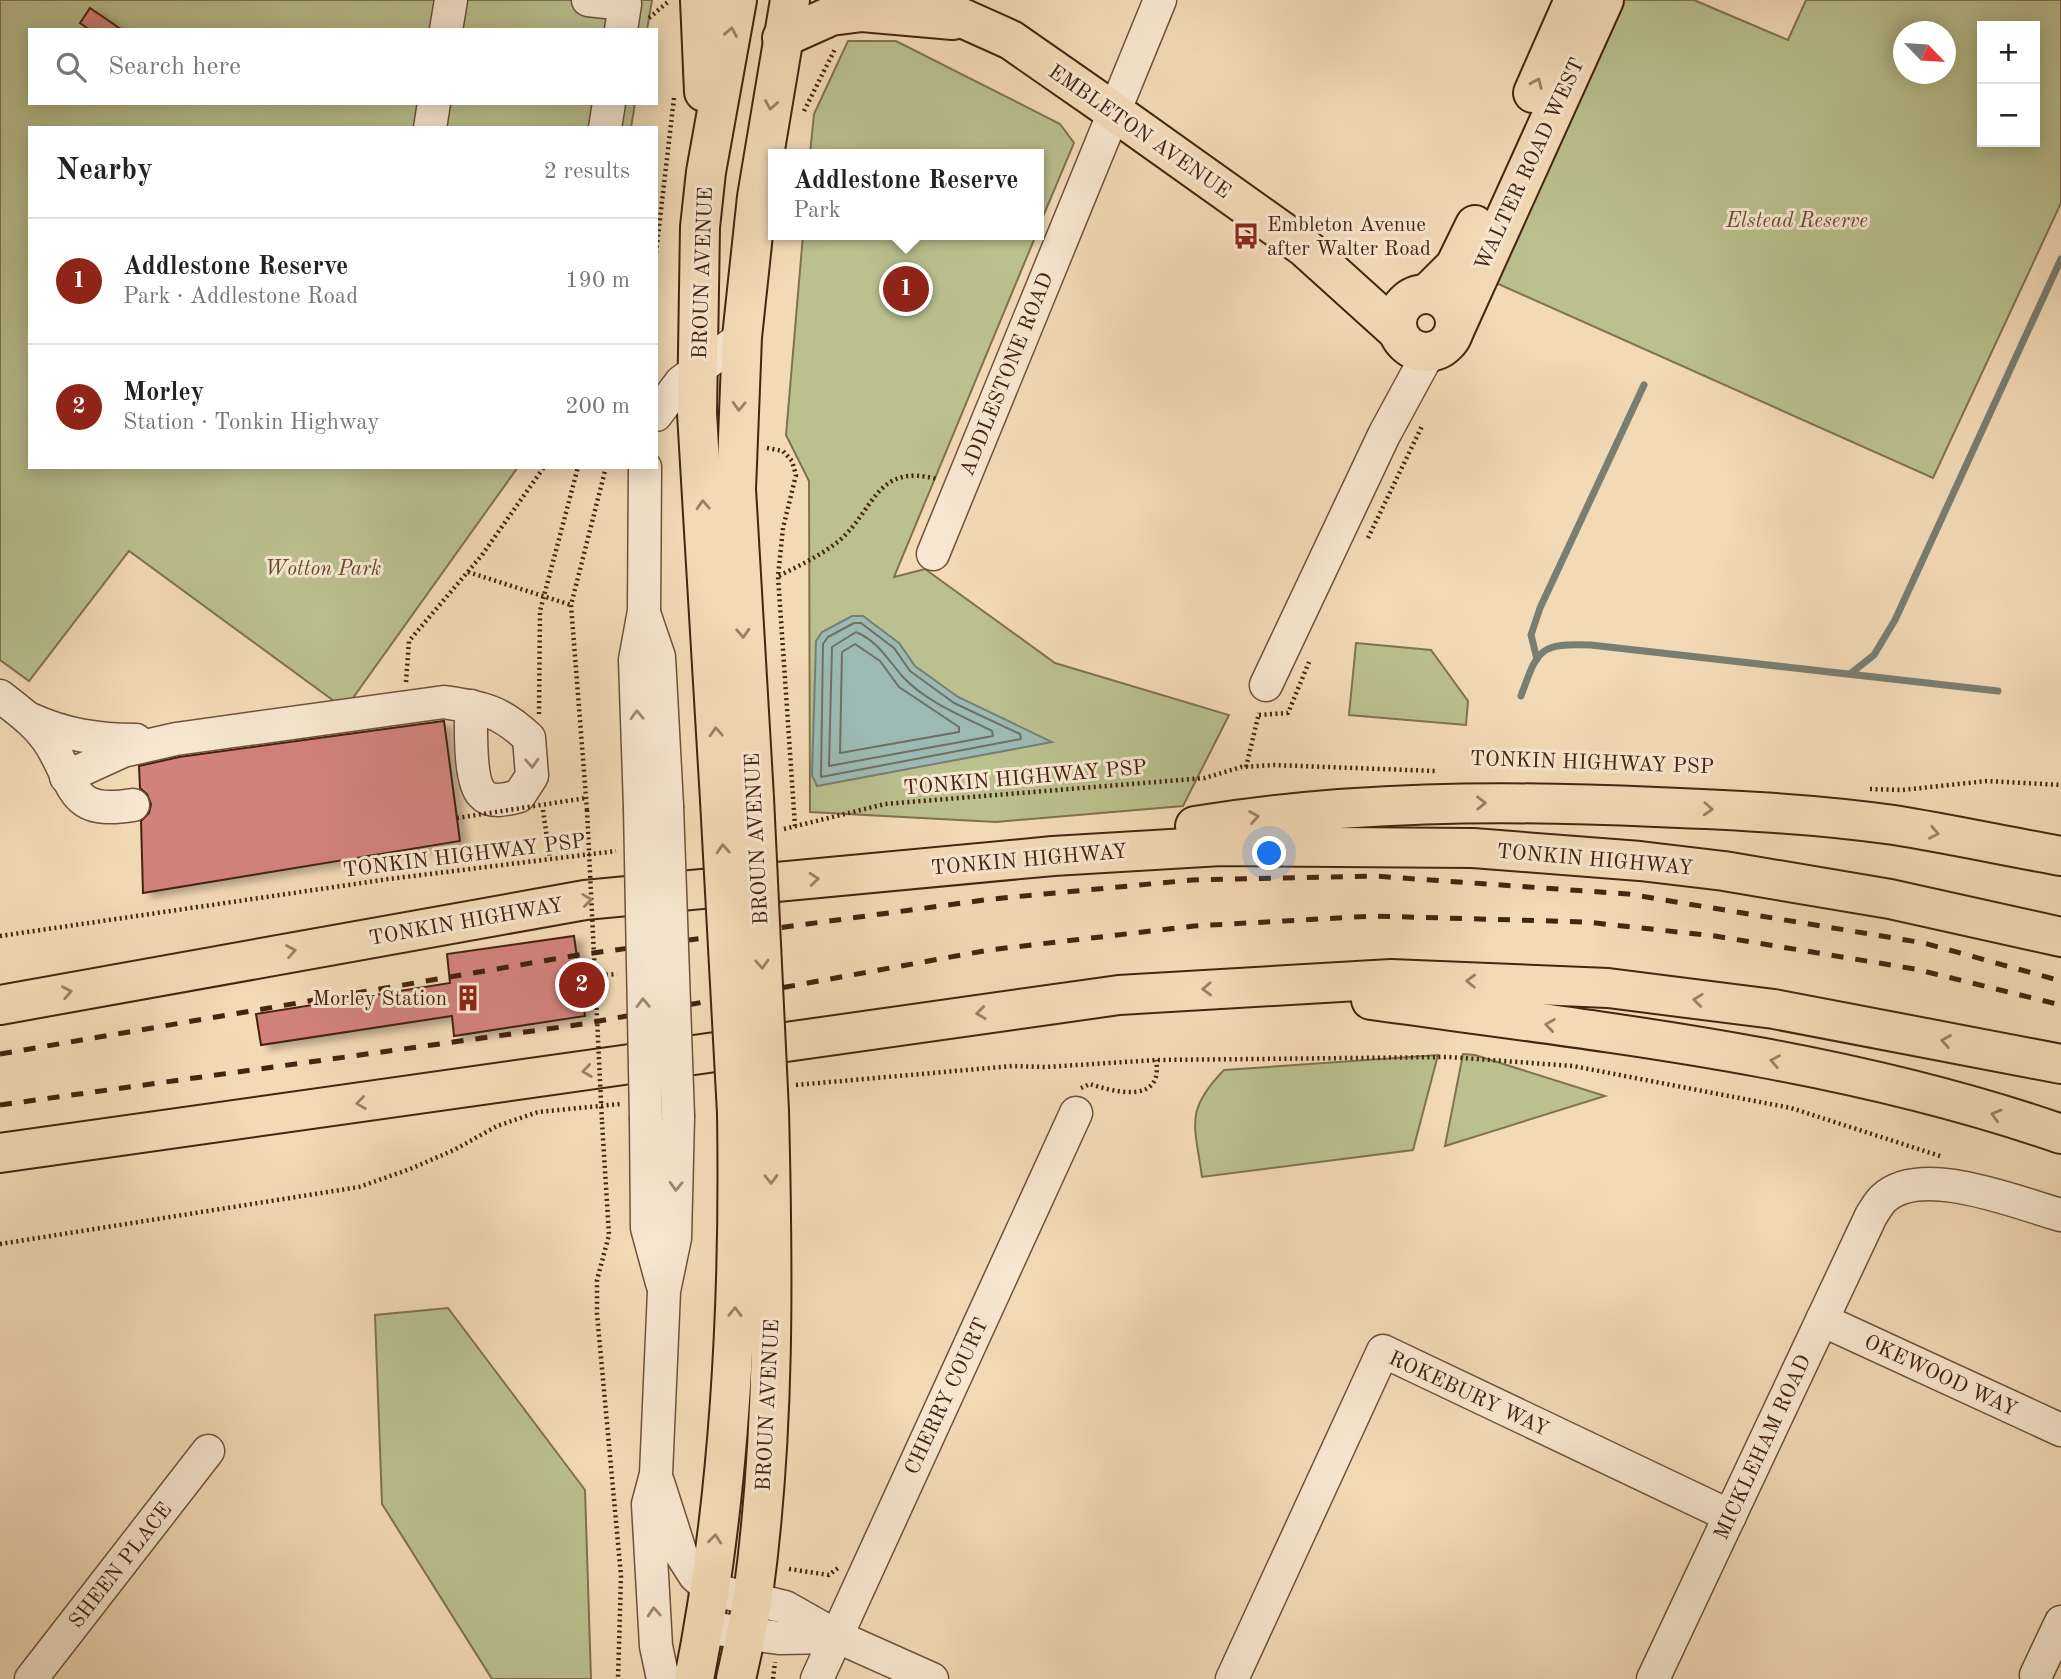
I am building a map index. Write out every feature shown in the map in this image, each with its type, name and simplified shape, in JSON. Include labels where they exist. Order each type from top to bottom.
[{"type":"main road","points":[[700,0],[706,172]]},
{"type":"main road","name":"BROUN AVENUE","points":[[736,1679],[752,1597],[766,1454],[773,1295],[766,1103],[698,427],[698,371],[700,227],[706,172],[737,0]]},
{"type":"main road","name":"BROUN AVENUE","points":[[737,799],[736,489],[742,338],[757,197],[790,0]]},
{"type":"main road","name":"EMBLETON AVENUE","points":[[922,0],[973,10],[1011,40],[1304,247],[1421,325]]},
{"type":"main road","name":"WALTER ROAD WEST","points":[[1421,325],[1474,229],[1574,0]]},
{"type":"main road","name":"WALTER ROAD WEST","points":[[1421,325],[1604,0]]},
{"type":"main road","points":[[782,38],[831,16],[862,12],[973,10]]},
{"type":"main road","points":[[969,864],[1279,813],[1403,804],[1550,802],[1730,810],[1893,825],[2061,856]]},
{"type":"main road","name":"TONKIN HIGHWAY","points":[[0,1005],[585,900],[969,864],[1221,846],[1377,845],[1497,849],[1640,861],[1807,884],[1890,899],[2061,937]]},
{"type":"main road","points":[[0,1153],[1119,995],[1391,979],[1608,988],[1774,1009],[2061,1064]]},
{"type":"main road","points":[[1276,986],[1699,1046],[1889,1084],[2061,1134]]},
{"type":"main road","name":"BROUN AVENUE","points":[[694,1679],[710,1589],[733,1365],[766,1103]]},
{"type":"street","points":[[446,28],[451,0]]},
{"type":"street","points":[[588,0],[625,4],[621,28]]},
{"type":"street","name":"ADDLESTONE ROAD","points":[[933,554],[1160,0]]},
{"type":"street","points":[[430,126],[434,105]]},
{"type":"street","points":[[605,126],[609,105]]},
{"type":"street","name":"WALTER ROAD WEST","points":[[1266,685],[1384,435],[1421,325]]},
{"type":"street","points":[[658,412],[681,383],[742,338]]},
{"type":"street","points":[[645,469],[644,611],[659,657],[638,1111],[648,1228],[664,1291]]},
{"type":"street","points":[[0,696],[30,719],[52,729],[87,738],[176,739]]},
{"type":"street","points":[[65,777],[123,751],[176,739],[444,702],[471,706]]},
{"type":"street","points":[[30,719],[52,746],[65,777],[86,801],[100,808],[133,805]]},
{"type":"street","points":[[653,807],[678,1117],[675,1238],[664,1291],[656,1474],[648,1504],[656,1646],[663,1679]]},
{"type":"street","name":"CHERRY COURT","points":[[817,1679],[1076,1112]]},
{"type":"street","name":"MICKLEHAM ROAD","points":[[1653,1679],[1871,1216],[1884,1197],[1919,1183],[1943,1183],[2061,1215]]},
{"type":"street","name":"OKEWOOD WAY","points":[[1822,1320],[2061,1430]]},
{"type":"street","name":"ROKEBURY WAY","points":[[1232,1679],[1382,1351],[1730,1516]]},
{"type":"street","name":"SHEEN PLACE","points":[[31,1679],[208,1451]]},
{"type":"street","points":[[656,1474],[681,1554],[695,1576],[710,1589],[785,1607],[838,1637],[932,1679]]},
{"type":"street","points":[[2036,1675],[2061,1622]]},
{"type":"street","points":[[704,1627],[779,1638],[838,1637]]},
{"type":"path","points":[[803,119],[813,89],[836,51],[837,38],[831,16]]},
{"type":"path","points":[[658,236],[675,93]]},
{"type":"path","points":[[762,447],[783,451],[792,461],[796,475],[783,528],[778,576],[795,826]]},
{"type":"path","points":[[405,708],[409,641],[468,572],[543,469]]},
{"type":"path","points":[[539,728],[540,611],[577,469]]},
{"type":"path","points":[[605,469],[571,605],[587,810],[609,1236],[597,1280],[597,1314],[621,1576],[618,1679]]},
{"type":"path","points":[[778,576],[817,556],[842,539],[884,484],[918,474],[961,485]]},
{"type":"path","points":[[468,572],[571,605]]},
{"type":"path","points":[[1246,767],[1266,685]]},
{"type":"path","name":"TONKIN HIGHWAY PSP","points":[[771,832],[885,804],[1205,778],[1246,767],[1274,765],[1441,772]]},
{"type":"path","points":[[1860,788],[1902,790],[1987,781],[2061,785]]},
{"type":"path","points":[[457,818],[586,798]]},
{"type":"path","points":[[541,801],[550,859]]},
{"type":"path","name":"TONKIN HIGHWAY PSP","points":[[0,936],[389,879],[619,851]]},
{"type":"path","points":[[766,1103],[1012,1066],[1046,1067],[1156,1060],[1449,1057],[1573,1066],[1791,1108],[1946,1158]]},
{"type":"path","points":[[1076,1112],[1065,1100],[1090,1084],[1114,1092],[1138,1094],[1155,1078],[1158,1072],[1156,1060]]},
{"type":"path","points":[[0,1244],[359,1187],[410,1170],[497,1126],[538,1112],[638,1111]]},
{"type":"green space","name":"Wotton Park","points":[[0,0],[652,0],[647,28],[28,28],[28,105],[635,105],[631,126],[28,126],[28,469],[517,469],[345,709],[129,551],[29,681],[0,660]]},
{"type":"green space","name":"Elstead Reserve","points":[[1615,0],[1694,0],[1788,40],[1806,0],[2061,0],[2061,203],[1933,478],[1485,278]]},
{"type":"green space","points":[[848,41],[896,41],[1060,124],[1074,143],[1044,214],[1044,149],[810,149],[814,114]]},
{"type":"green space","points":[[803,240],[1034,240],[894,577],[925,569],[1055,663],[1229,715],[1183,806],[996,822],[810,812],[809,481],[786,435]]},
{"type":"green space","points":[[1356,643],[1431,650],[1468,701],[1466,725],[1349,715]]},
{"type":"green space","points":[[1463,1054],[1475,1055],[1605,1096],[1445,1146]]},
{"type":"green space","points":[[1438,1055],[1413,1150],[1202,1177],[1195,1119],[1203,1097],[1224,1070]]},
{"type":"green space","points":[[448,1308],[585,1490],[591,1679],[492,1679],[382,1504],[375,1315]]},
{"type":"water","points":[[852,616],[863,616],[899,643],[915,666],[958,697],[1052,742],[817,786],[812,775],[816,641],[822,632]]},
{"type":"building","points":[[90,8],[119,28],[87,28],[80,23]]},
{"type":"building","points":[[444,721],[460,841],[143,893],[141,821],[149,813],[151,804],[147,794],[140,788],[139,766],[179,757]]},
{"type":"building","name":"Morley Station","points":[[574,936],[585,1016],[454,1036],[452,1016],[261,1045],[256,1014],[450,983],[447,954]]},
{"type":"waterway","points":[[1850,674],[1874,655],[1895,620],[2061,259]]},
{"type":"waterway","points":[[1537,659],[1531,635],[1540,608],[1644,385]]},
{"type":"waterway","points":[[1521,696],[1532,668],[1543,652],[1550,648],[1574,645],[1998,691]]},
{"type":"railway","points":[[0,1054],[578,955],[992,899],[1192,880],[1374,876],[1628,894],[1924,943],[2061,981]]},
{"type":"railway","points":[[0,1105],[583,1024],[989,950],[1194,926],[1373,916],[1586,922],[1715,936],[1915,969],[2061,1005]]},
{"type":"place","name":"Embleton Avenue after Walter Road","points":[[1246,236]]},
{"type":"place","name":"Addlestone Reserve","points":[[906,289]]},
{"type":"place","name":"Morley","points":[[582,985]]},
{"type":"place","name":"Morley Station","points":[[468,998]]}]
